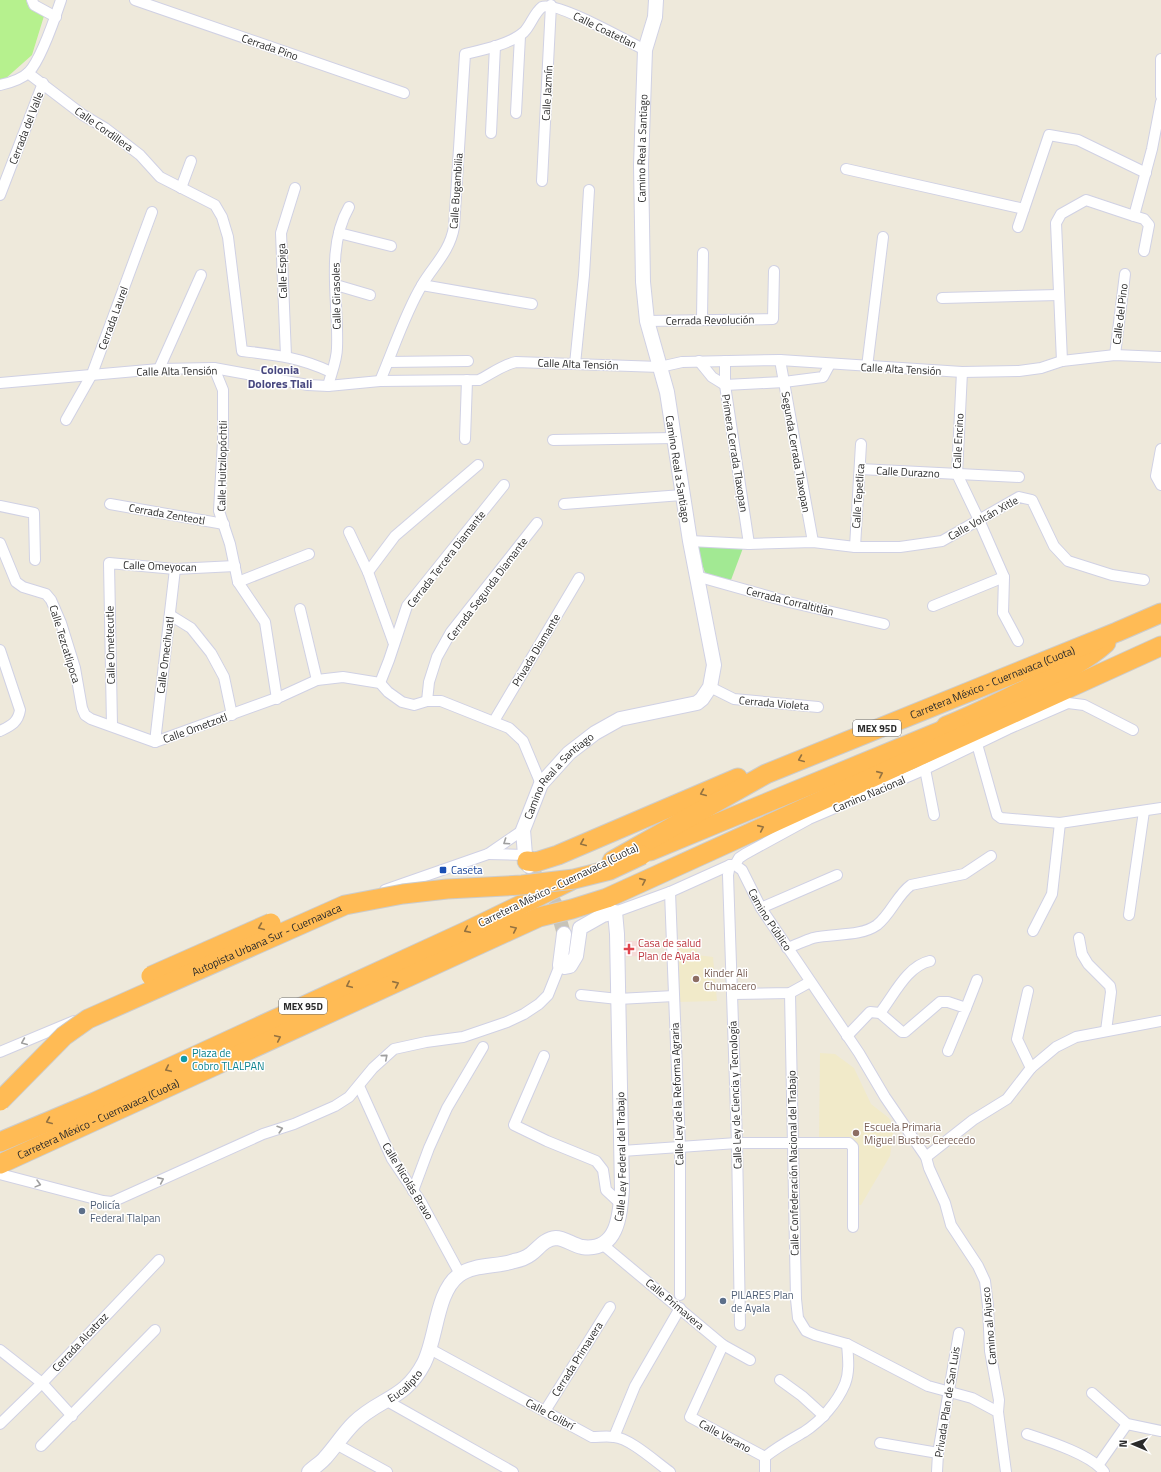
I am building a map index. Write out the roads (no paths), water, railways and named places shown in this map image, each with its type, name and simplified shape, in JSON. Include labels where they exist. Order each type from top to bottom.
[{"type":"highway","name":"Carretera México - Cuernavaca (Cuota)","points":[[0,1142],[157,1074],[604,865],[766,774],[1161,613]]},
{"type":"highway","points":[[573,874],[756,803],[977,714],[1076,666],[1095,653],[1117,632]]},
{"type":"highway","points":[[573,874],[610,870],[723,820],[984,714],[1161,633]]},
{"type":"highway","name":"Carretera México - Cuernavaca (Cuota)","points":[[0,1164],[538,917],[572,909],[607,898],[1161,646]]},
{"type":"highway","points":[[830,747],[862,760]]},
{"type":"highway","points":[[527,861],[536,862],[551,857],[745,776],[766,774]]},
{"type":"highway","name":"Autopista Urbana Sur - Cuernavaca","points":[[0,1084],[41,1040],[57,1026],[85,1008],[190,958],[342,894],[401,882],[573,874]]},
{"type":"highway","name":"Autopista Urbana Sur - Cuernavaca","points":[[0,1102],[64,1036],[88,1019],[345,905],[403,894],[522,885],[573,874]]},
{"type":"street","points":[[32,0],[34,5],[56,17]]},
{"type":"street","points":[[0,85],[28,73],[34,64],[56,17],[61,0]]},
{"type":"street","name":"Cerrada Pino","points":[[135,0],[404,93]]},
{"type":"street","name":"Camino Real a Santiago","points":[[524,830],[541,784],[569,753],[620,718],[697,703],[702,699],[710,686],[714,665],[696,576],[682,495],[667,392],[647,321],[643,282],[640,165],[645,50],[655,17],[656,0]]},
{"type":"street","points":[[491,134],[495,46],[520,36],[543,6],[551,5]]},
{"type":"street","name":"Calle Coatetlan","points":[[551,5],[590,21],[645,50]]},
{"type":"street","name":"Calle Jazmín","points":[[542,180],[551,5]]},
{"type":"street","points":[[516,113],[520,36]]},
{"type":"street","name":"Calle Bugambilia","points":[[380,381],[422,285],[447,250],[452,240],[464,54],[495,46]]},
{"type":"street","points":[[1161,59],[1161,96]]},
{"type":"street","name":"Calle Cordillera","points":[[28,73],[43,83],[82,116],[105,128],[140,155],[160,177],[215,206],[222,217],[228,237],[242,351],[286,356]]},
{"type":"street","name":"Cerrada del Valle","points":[[0,195],[43,83]]},
{"type":"street","points":[[1134,216],[1156,131],[1161,102]]},
{"type":"street","points":[[1018,227],[1049,135],[1078,140],[1146,173]]},
{"type":"street","points":[[181,188],[191,161]]},
{"type":"street","points":[[846,168],[1024,209]]},
{"type":"street","name":"Calle Espiga","points":[[286,356],[281,233],[294,188]]},
{"type":"street","points":[[575,364],[584,275],[589,190]]},
{"type":"street","points":[[1062,361],[1056,223],[1061,214],[1086,200],[1144,219],[1148,221],[1149,225],[1144,252]]},
{"type":"street","name":"Calle Girasoles","points":[[328,386],[337,350],[335,248],[344,217],[349,207]]},
{"type":"street","name":"Cerrada Laurel","points":[[66,420],[92,374],[152,212]]},
{"type":"street","points":[[339,233],[391,246]]},
{"type":"street","points":[[867,367],[883,237]]},
{"type":"street","points":[[702,319],[703,253]]},
{"type":"street","name":"Cerrada Revolución","points":[[647,321],[773,319],[774,271]]},
{"type":"street","name":"Calle del Pino","points":[[1115,355],[1125,274]]},
{"type":"street","points":[[159,369],[201,275]]},
{"type":"street","points":[[336,285],[370,295]]},
{"type":"street","points":[[422,285],[532,304]]},
{"type":"street","points":[[942,298],[1059,295]]},
{"type":"street","name":"Calle Alta Tensión","points":[[0,383],[159,369],[214,368],[308,385],[328,386],[380,381],[478,380],[492,374],[506,364],[516,362],[660,366],[699,361],[780,360],[867,367],[962,372],[1019,371],[1041,368],[1062,361],[1115,355],[1161,357]]},
{"type":"street","points":[[286,356],[310,362],[332,372]]},
{"type":"street","name":"Segunda Cerrada Tlaxopan","points":[[780,360],[813,542]]},
{"type":"street","points":[[388,362],[468,361]]},
{"type":"street","points":[[699,361],[712,377],[725,385],[784,382],[823,377],[830,364]]},
{"type":"street","name":"Primera Cerrada Tlaxopan","points":[[725,361],[725,385],[749,544]]},
{"type":"street","name":"Calle Huitzilopóchtli","points":[[214,368],[223,390],[223,441],[219,510],[230,544],[238,582],[265,622],[277,698]]},
{"type":"street","name":"Calle Encino","points":[[962,372],[957,474],[1004,576],[1003,613],[1018,641]]},
{"type":"street","points":[[465,439],[467,380]]},
{"type":"street","points":[[553,440],[674,438]]},
{"type":"street","name":"Calle Tepetlica","points":[[855,547],[861,444]]},
{"type":"street","points":[[1161,449],[1156,476],[1161,485]]},
{"type":"street","points":[[368,572],[395,536],[478,464]]},
{"type":"street","name":"Calle Durazno","points":[[860,469],[1019,477]]},
{"type":"street","name":"Cerrada Tercera Diamante","points":[[380,683],[407,606],[504,485]]},
{"type":"street","points":[[564,504],[682,495]]},
{"type":"street","name":"Calle Volcán Xitle","points":[[690,541],[749,544],[813,542],[855,547],[900,547],[942,541],[1019,497],[1026,497],[1032,500],[1054,546],[1068,561],[1112,575],[1144,580]]},
{"type":"street","name":"Cerrada Zenteotl","points":[[110,504],[224,524]]},
{"type":"street","points":[[0,506],[34,513],[35,560]]},
{"type":"street","name":"Cerrada Segunda Diamante","points":[[427,701],[429,682],[437,657],[451,632],[537,524]]},
{"type":"street","points":[[349,532],[368,572],[394,644]]},
{"type":"street","name":"Calle Tezcatlipoca","points":[[0,543],[16,582],[23,587],[46,594],[51,600],[61,623],[74,668],[82,708],[85,715],[91,719]]},
{"type":"street","points":[[238,582],[309,554]]},
{"type":"street","name":"Calle Omeyocan","points":[[108,563],[175,569],[235,566]]},
{"type":"street","name":"Calle Ometecutle","points":[[108,563],[112,726]]},
{"type":"street","name":"Calle Omecihuatl","points":[[155,742],[175,569]]},
{"type":"street","name":"Cerrada Corraltitlán","points":[[696,576],[790,602],[884,624]]},
{"type":"street","points":[[932,606],[1004,576]]},
{"type":"street","name":"Privada Diamante","points":[[494,721],[579,578]]},
{"type":"street","points":[[300,609],[317,680]]},
{"type":"street","points":[[170,615],[191,628],[211,653],[224,677],[232,715]]},
{"type":"street","points":[[0,650],[20,710],[19,716],[14,724],[0,731]]},
{"type":"street","name":"Calle Ometzotl","points":[[91,719],[155,742],[277,698],[317,680],[343,677],[380,683]]},
{"type":"street","points":[[380,683],[388,692],[402,702],[414,704],[427,701],[441,701],[509,728],[523,741],[541,784]]},
{"type":"street","name":"Cerrada Violeta","points":[[710,686],[734,699],[818,707]]},
{"type":"street","name":"Camino Nacional","points":[[732,866],[745,854],[809,819],[925,769],[1008,729],[1068,703],[1077,703],[1133,730]]},
{"type":"street","points":[[977,744],[997,815],[1001,818],[1060,823],[1161,808]]},
{"type":"street","points":[[925,769],[934,815]]},
{"type":"street","points":[[1129,915],[1144,811]]},
{"type":"street","points":[[1032,931],[1050,900],[1060,823]]},
{"type":"street","points":[[0,1052],[375,894],[488,854],[524,830],[527,861],[488,854]]},
{"type":"street","points":[[787,948],[814,938],[865,930],[877,925],[894,906],[904,890],[911,885],[964,874],[991,856]]},
{"type":"street","points":[[560,965],[565,967],[570,966],[576,956],[580,928],[603,915],[670,892],[732,866]]},
{"type":"street","name":"Camino Público","points":[[732,866],[742,870],[762,908],[787,948],[847,1036],[885,1097],[926,1157]]},
{"type":"street","name":"Calle Ley de Ciencia y Tecnología","points":[[732,866],[728,875],[737,1143],[740,1325]]},
{"type":"street","points":[[762,908],[837,875]]},
{"type":"street","name":"Calle Ley de la Reforma Agraria","points":[[670,892],[680,1147],[680,1295]]},
{"type":"street","name":"Calle Ley Federal del Trabajo","points":[[602,1244],[614,1234],[621,1204],[622,1151],[617,934],[615,912]]},
{"type":"street","points":[[0,1174],[103,1202],[112,1202],[263,1134],[294,1124],[335,1106],[349,1097],[377,1064],[394,1049],[476,1034],[524,1014],[539,1004],[548,995],[560,965],[564,934]]},
{"type":"street","points":[[1079,938],[1082,954],[1088,964],[1110,986],[1111,992],[1106,1031]]},
{"type":"street","points":[[880,1013],[909,973],[917,966],[930,961]]},
{"type":"street","points":[[948,1051],[976,980]]},
{"type":"street","points":[[732,994],[790,993],[810,982]]},
{"type":"street","points":[[1028,991],[1017,1039],[1031,1068]]},
{"type":"street","name":"Calle Confederación Nacional del Trabajo","points":[[790,993],[796,1299],[798,1318],[806,1331],[814,1335],[847,1344]]},
{"type":"street","points":[[581,995],[618,999],[674,996]]},
{"type":"street","points":[[847,1036],[870,1012],[880,1013],[902,1032],[905,1032],[940,1002],[944,1001],[966,1008]]},
{"type":"street","points":[[926,1157],[973,1120],[1007,1099],[1031,1068],[1056,1047],[1076,1037],[1161,1021]]},
{"type":"street","points":[[413,1191],[428,1148],[447,1108],[483,1047]]},
{"type":"street","points":[[544,1056],[514,1125],[547,1141],[596,1161],[603,1170],[606,1190],[621,1204]]},
{"type":"street","name":"Calle Nicolás Bravo","points":[[359,1086],[392,1159],[413,1191],[460,1274]]},
{"type":"street","points":[[622,1151],[737,1143],[849,1143],[852,1147],[853,1227]]},
{"type":"street","name":"Camino al Ajusco","points":[[926,1157],[929,1168],[945,1203],[951,1225],[978,1266],[985,1281],[988,1306],[990,1352],[999,1400],[999,1416],[1006,1472]]},
{"type":"street","points":[[460,1274],[514,1261],[530,1255],[547,1240],[557,1238],[581,1246],[592,1247],[602,1244]]},
{"type":"street","name":"Calle Primavera","points":[[602,1244],[723,1345],[750,1360]]},
{"type":"street","name":"Cerrada Alcatraz","points":[[0,1424],[42,1383],[159,1260]]},
{"type":"street","name":"Eucalipto","points":[[309,1472],[325,1459],[354,1422],[402,1392],[410,1385],[430,1349],[441,1300],[451,1281],[460,1274]]},
{"type":"street","name":"Cerrada Primavera","points":[[545,1411],[610,1307]]},
{"type":"street","points":[[614,1437],[635,1386],[680,1308]]},
{"type":"street","points":[[41,1446],[155,1330]]},
{"type":"street","name":"Privada Plan de San Luis","points":[[937,1472],[938,1453],[947,1392],[959,1333]]},
{"type":"street","points":[[765,1472],[765,1458],[788,1441],[805,1432],[824,1416],[836,1400],[845,1383],[848,1368],[847,1344],[928,1386],[972,1398],[999,1416]]},
{"type":"street","name":"Calle Verano","points":[[723,1345],[690,1417],[765,1458]]},
{"type":"street","name":"Calle Colibrí","points":[[430,1349],[592,1436],[624,1439],[670,1472]]},
{"type":"street","points":[[0,1350],[42,1383],[72,1416]]},
{"type":"street","points":[[780,1380],[802,1396],[824,1416]]},
{"type":"street","points":[[1092,1394],[1127,1424],[1161,1431]]},
{"type":"street","points":[[387,1401],[513,1472]]},
{"type":"street","points":[[1027,1434],[1070,1450],[1097,1468],[1127,1424]]},
{"type":"street","points":[[880,1443],[938,1453]]},
{"type":"street","points":[[336,1444],[387,1472]]},
{"type":"tunnel","points":[[529,866],[555,903],[564,934]]},
{"type":"place","name":"Caseta","points":[[443,870]]},
{"type":"place","name":"Casa de salud Plan de Ayala","points":[[629,949]]},
{"type":"place","name":"Kinder Ali Chumacero","points":[[696,979]]},
{"type":"place","name":"Plaza de Cobro TLALPAN","points":[[184,1059]]},
{"type":"place","name":"Escuela Primaria Miguel Bustos Cerecedo","points":[[856,1133]]},
{"type":"place","name":"Policía Federal Tlalpan","points":[[82,1211]]},
{"type":"place","name":"PILARES Plan de Ayala","points":[[723,1301]]},
{"type":"district","name":"Colonia Dolores Tlali","points":[[280,377]]}]
